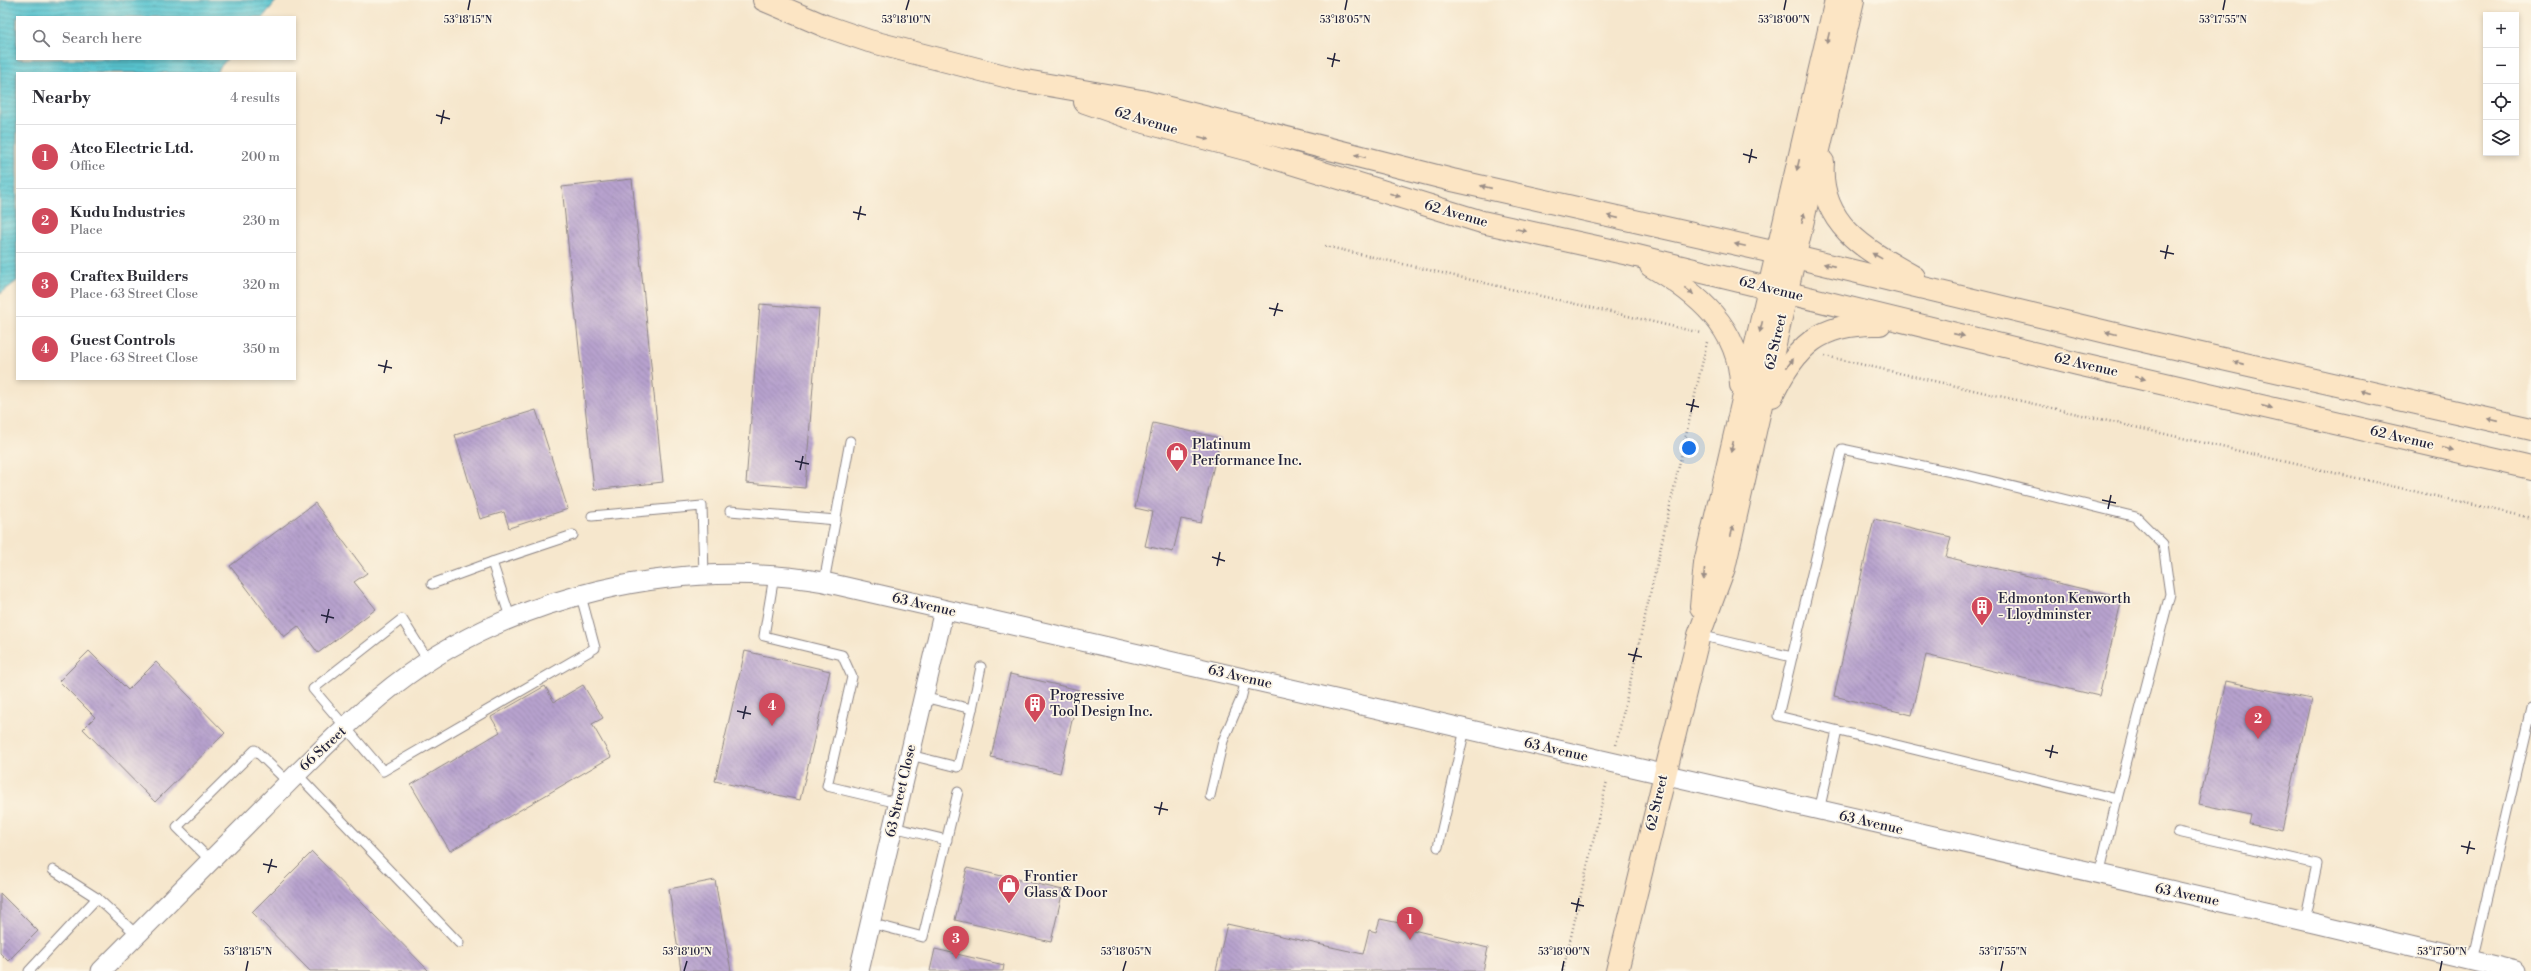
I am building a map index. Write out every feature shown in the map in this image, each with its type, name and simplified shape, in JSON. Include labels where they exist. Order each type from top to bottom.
[{"type":"main road","name":"62 Avenue","points":[[764,0],[825,26],[869,41],[1020,80],[1137,120],[1249,150],[1445,212],[1633,255],[1921,326],[2531,468]]},
{"type":"main road","name":"62 Street","points":[[1787,255],[1836,0]]},
{"type":"main road","name":"62 Street","points":[[1699,635],[1705,563],[1741,409],[1778,291],[1827,112],[1853,0]]},
{"type":"main road","name":"62 Avenue","points":[[1020,80],[1141,101],[1452,180],[1936,289],[2148,342],[2531,429]]},
{"type":"main road","points":[[1827,112],[1822,178],[1827,201],[1846,231],[1868,252],[1936,289]]},
{"type":"main road","points":[[1633,255],[1683,287],[1707,307],[1720,323],[1738,355],[1741,409]]},
{"type":"main road","name":"62 Street","points":[[1617,971],[1663,774],[1699,635],[1724,568],[1754,436],[1778,291]]},
{"type":"main road","points":[[1754,436],[1783,373],[1810,342],[1836,328],[1854,323],[1921,326]]},
{"type":"street","name":"63 Avenue","points":[[586,594],[642,581],[704,575],[774,576],[824,582],[1819,811],[2305,921],[2516,971]]},
{"type":"street","name":"66 Street","points":[[101,971],[292,778],[394,686],[429,662],[481,632],[542,607],[586,594]]},
{"type":"street","name":"63 Street Close","points":[[859,971],[944,610]]},
{"type":"lane","points":[[824,582],[850,441]]},
{"type":"lane","points":[[2099,875],[2117,798],[2170,594],[2163,544],[2136,518],[1959,473],[1842,449],[1778,716],[2117,798]]},
{"type":"lane","points":[[592,516],[702,506],[704,575]]},
{"type":"lane","points":[[730,511],[836,520]]},
{"type":"lane","points":[[432,584],[492,562],[574,535]]},
{"type":"lane","points":[[492,562],[512,620]]},
{"type":"lane","points":[[774,576],[764,636],[842,655],[852,677],[826,786],[898,803]]},
{"type":"lane","points":[[429,662],[402,619],[312,689],[383,772],[595,648],[586,594]]},
{"type":"lane","points":[[1699,635],[1792,657]]},
{"type":"lane","points":[[910,755],[958,767],[981,667]]},
{"type":"lane","points":[[1210,796],[1223,741],[1241,699],[1246,679]]},
{"type":"lane","points":[[923,698],[972,709]]},
{"type":"lane","points":[[2472,961],[2531,708]]},
{"type":"lane","points":[[1438,847],[1465,729]]},
{"type":"lane","points":[[1819,811],[1837,731]]},
{"type":"lane","points":[[211,861],[177,826],[254,750],[292,778],[459,942]]},
{"type":"lane","points":[[870,923],[923,937],[958,792]]},
{"type":"lane","points":[[893,827],[947,840]]},
{"type":"lane","points":[[2178,832],[2317,864],[2305,921]]},
{"type":"lane","points":[[54,870],[97,898],[136,935]]},
{"type":"lane","points":[[29,971],[97,898]]},
{"type":"path","points":[[1324,246],[1692,330],[1704,335]]},
{"type":"path","points":[[1616,741],[1707,339]]},
{"type":"path","points":[[1822,354],[2531,518]]},
{"type":"path","points":[[1563,971],[1607,780]]},
{"type":"water","points":[[0,0],[277,0],[264,16],[16,16],[16,60],[226,60],[216,72],[16,72],[16,282],[0,294]]},
{"type":"building","points":[[632,179],[663,482],[594,490],[562,187]]},
{"type":"building","points":[[760,304],[819,309],[805,488],[746,483]]},
{"type":"building","points":[[536,410],[568,509],[509,528],[504,512],[480,519],[455,435]]},
{"type":"building","name":"Platinum Performance Inc.","points":[[1153,423],[1220,438],[1201,523],[1181,519],[1173,552],[1145,546],[1153,512],[1135,508]]},
{"type":"building","points":[[315,503],[367,573],[354,582],[376,609],[318,653],[298,626],[284,637],[230,566]]},
{"type":"building","name":"Edmonton Kenworth - Lloydminster","points":[[1874,519],[1951,537],[1946,557],[2122,598],[2099,696],[1926,655],[1912,715],[1834,696]]},
{"type":"building","points":[[89,651],[128,690],[156,662],[225,733],[155,802],[83,729],[95,717],[59,681]]},
{"type":"building","points":[[745,651],[830,671],[800,800],[715,781]]},
{"type":"building","name":"Progressive Tool Design Inc.","points":[[1010,674],[1079,690],[1060,773],[991,757]]},
{"type":"building","points":[[2226,681],[2311,699],[2282,831],[2249,824],[2251,815],[2199,804]]},
{"type":"building","points":[[583,685],[603,718],[592,724],[611,757],[450,851],[411,785],[500,732],[491,717],[545,686],[554,702]]},
{"type":"building","points":[[312,852],[429,971],[310,971],[252,912]]},
{"type":"building","name":"Frontier Glass & Door","points":[[967,868],[1063,890],[1051,942],[955,920]]},
{"type":"building","points":[[715,880],[731,971],[681,971],[669,889]]},
{"type":"building","points":[[0,893],[38,931],[8,961],[0,953]]},
{"type":"building","points":[[1380,919],[1414,926],[1413,930],[1488,948],[1483,971],[1216,971],[1227,924],[1363,954],[1369,930],[1376,932]]},
{"type":"building","points":[[935,949],[1004,965],[1003,971],[930,971]]},
{"type":"place","name":"Platinum Performance Inc.","points":[[1177,472]]},
{"type":"place","name":"Edmonton Kenworth - Lloydminster","points":[[1982,626]]},
{"type":"place","name":"Progressive Tool Design Inc.","points":[[1035,724]]},
{"type":"place","name":"Guest Controls","points":[[772,726]]},
{"type":"place","name":"Kudu Industries","points":[[2258,739]]},
{"type":"place","name":"Frontier Glass & Door","points":[[1009,904]]},
{"type":"place","name":"Atco Electric Ltd.","points":[[1410,940]]},
{"type":"place","name":"Craftex Builders","points":[[956,959]]}]
